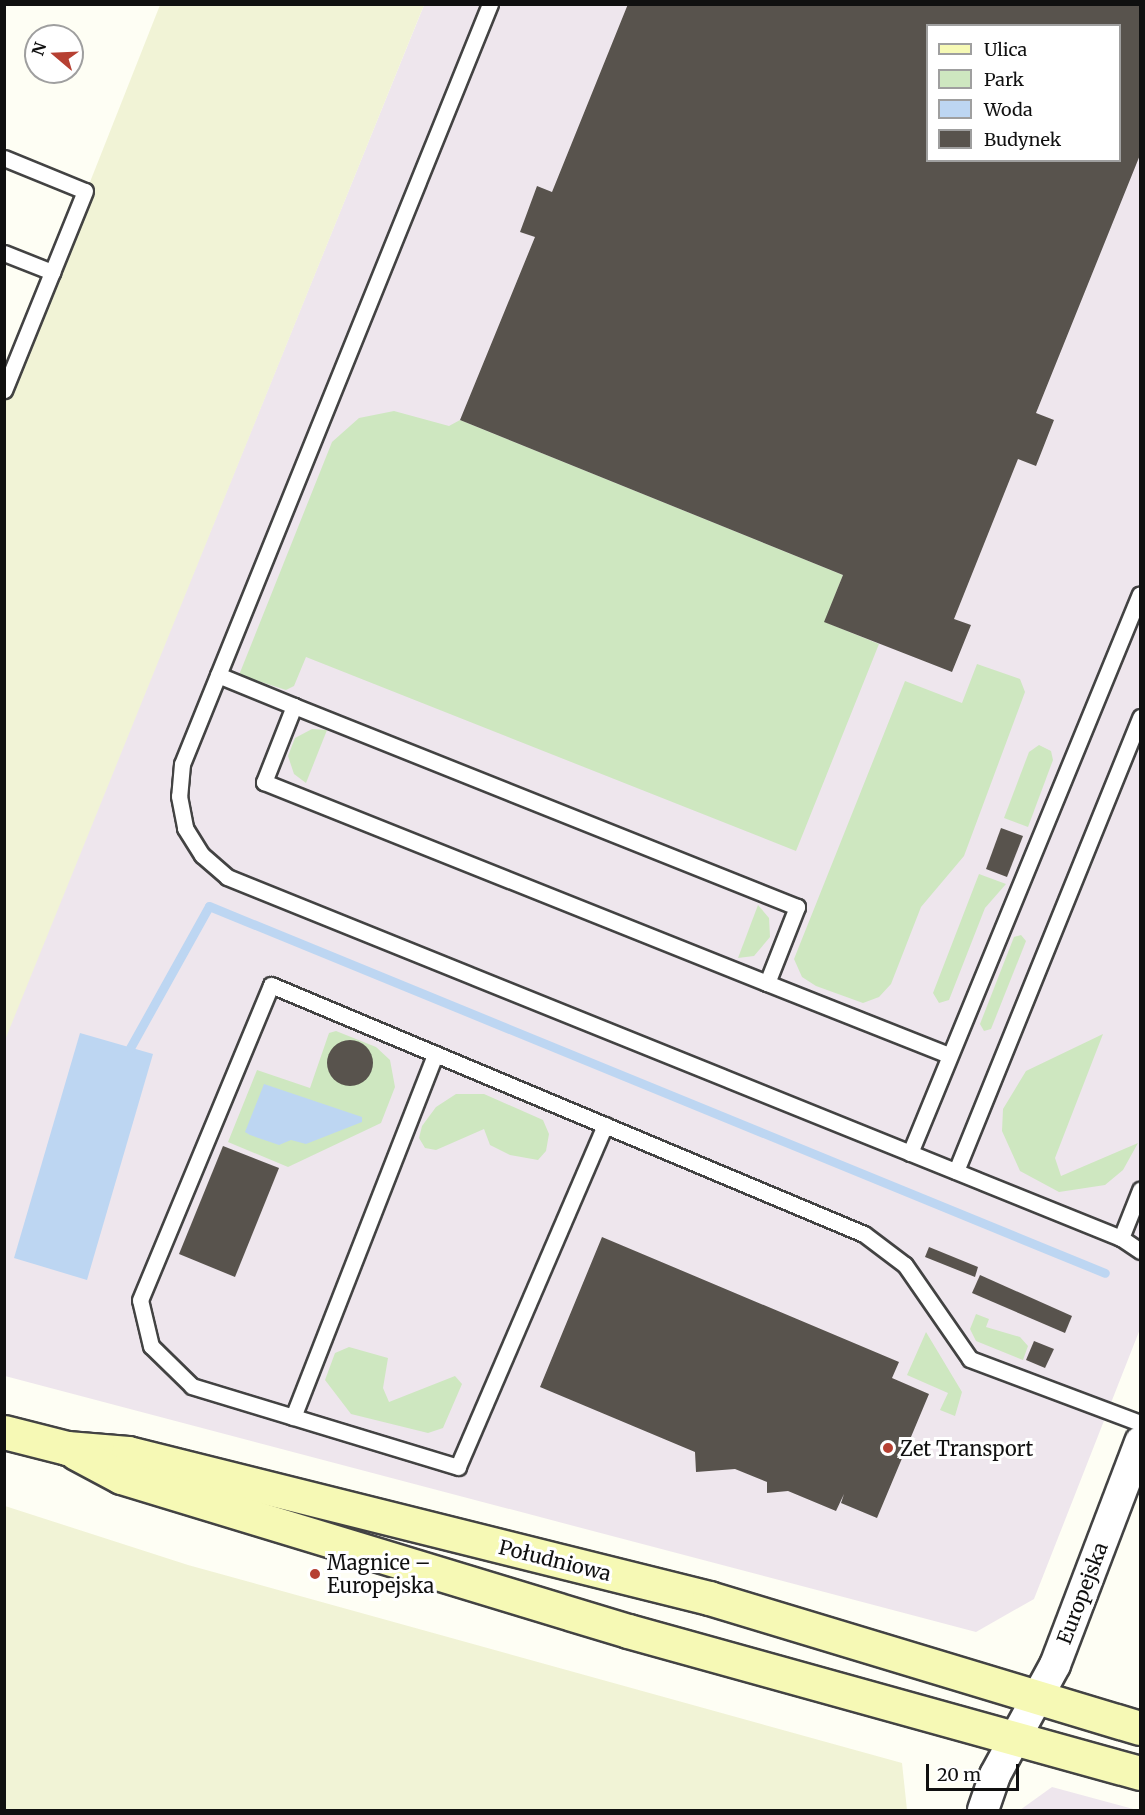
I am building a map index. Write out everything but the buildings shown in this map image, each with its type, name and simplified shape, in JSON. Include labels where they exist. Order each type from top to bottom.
[{"type":"main road","name":"Południowa","points":[[4,1432],[67,1448],[128,1453],[709,1598],[1037,1700],[1140,1728]]},
{"type":"main road","name":"Południowa","points":[[67,1448],[121,1478],[628,1631],[1140,1773]]},
{"type":"street","name":"Europejska","points":[[983,1810],[1037,1700],[1140,1442]]},
{"type":"lane","points":[[490,4],[182,764],[179,796],[191,837],[226,877],[1121,1238],[1140,1251]]},
{"type":"lane","points":[[4,158],[86,191],[4,390]]},
{"type":"lane","points":[[4,253],[52,273]]},
{"type":"lane","points":[[910,1153],[1140,594]]},
{"type":"lane","points":[[218,675],[797,907],[767,983]]},
{"type":"lane","points":[[294,706],[264,782],[949,1055]]},
{"type":"lane","points":[[956,1171],[1140,717]]},
{"type":"lane","points":[[604,1125],[458,1467],[192,1386],[151,1346],[140,1300],[271,985],[864,1234],[905,1265],[970,1359],[1140,1423]]},
{"type":"lane","points":[[293,1417],[435,1054]]},
{"type":"lane","points":[[1121,1238],[1140,1190]]},
{"type":"shaded area","points":[[424,5],[1140,5],[1140,1329],[1034,1599],[976,1632],[5,1376],[4,1040]]},
{"type":"shaded area","points":[[1052,1787],[1137,1810],[1020,1810]]},
{"type":"green space","points":[[160,5],[424,5],[5,1040],[5,397]]},
{"type":"green space","points":[[394,411],[449,426],[460,420],[843,575],[825,622],[879,644],[796,851],[306,657],[294,686],[286,690],[239,675],[332,442],[359,418]]},
{"type":"green space","points":[[977,664],[1020,679],[1025,692],[964,856],[921,907],[891,984],[879,997],[863,1003],[816,986],[802,977],[794,959],[905,681],[962,703]]},
{"type":"green space","points":[[312,729],[327,730],[306,783],[294,774],[288,756],[295,738]]},
{"type":"green space","points":[[1039,745],[1051,751],[1053,760],[1028,827],[1004,818],[1029,752]]},
{"type":"green space","points":[[979,874],[1006,884],[985,908],[949,1000],[939,1003],[933,993]]},
{"type":"green space","points":[[758,905],[769,918],[770,937],[754,956],[738,958]]},
{"type":"green space","points":[[1021,935],[1026,941],[991,1029],[984,1031],[980,1024],[1014,937]]},
{"type":"green space","points":[[336,1031],[376,1047],[390,1060],[395,1087],[381,1123],[288,1167],[228,1142],[257,1070],[310,1088],[329,1033]]},
{"type":"green space","points":[[1103,1034],[1055,1158],[1061,1176],[1138,1143],[1123,1170],[1105,1185],[1059,1192],[1020,1171],[1002,1131],[1003,1109],[1026,1071]]},
{"type":"green space","points":[[456,1094],[484,1094],[543,1120],[549,1134],[546,1151],[538,1160],[510,1155],[490,1145],[484,1129],[436,1150],[425,1148],[419,1138],[422,1126],[436,1107]]},
{"type":"green space","points":[[976,1314],[989,1319],[986,1327],[1020,1337],[1028,1346],[1023,1360],[976,1341],[970,1329]]},
{"type":"green space","points":[[926,1332],[962,1392],[955,1416],[940,1410],[948,1393],[907,1375]]},
{"type":"green space","points":[[349,1347],[388,1358],[383,1388],[389,1402],[455,1376],[462,1384],[443,1428],[428,1433],[351,1414],[325,1380],[335,1353]]},
{"type":"green space","points":[[5,1506],[188,1565],[902,1763],[907,1810],[5,1810]]},
{"type":"water","points":[[80,1033],[153,1054],[87,1280],[14,1258]]},
{"type":"water","points":[[264,1084],[362,1117],[362,1122],[306,1144],[291,1140],[279,1145],[250,1135],[245,1132]]},
{"type":"waterway","points":[[130,1048],[209,906],[1105,1273]]},
{"type":"place","name":"Zet Transport","points":[[888,1448]]},
{"type":"place","name":"Magnice – Europejska","points":[[315,1574]]}]
